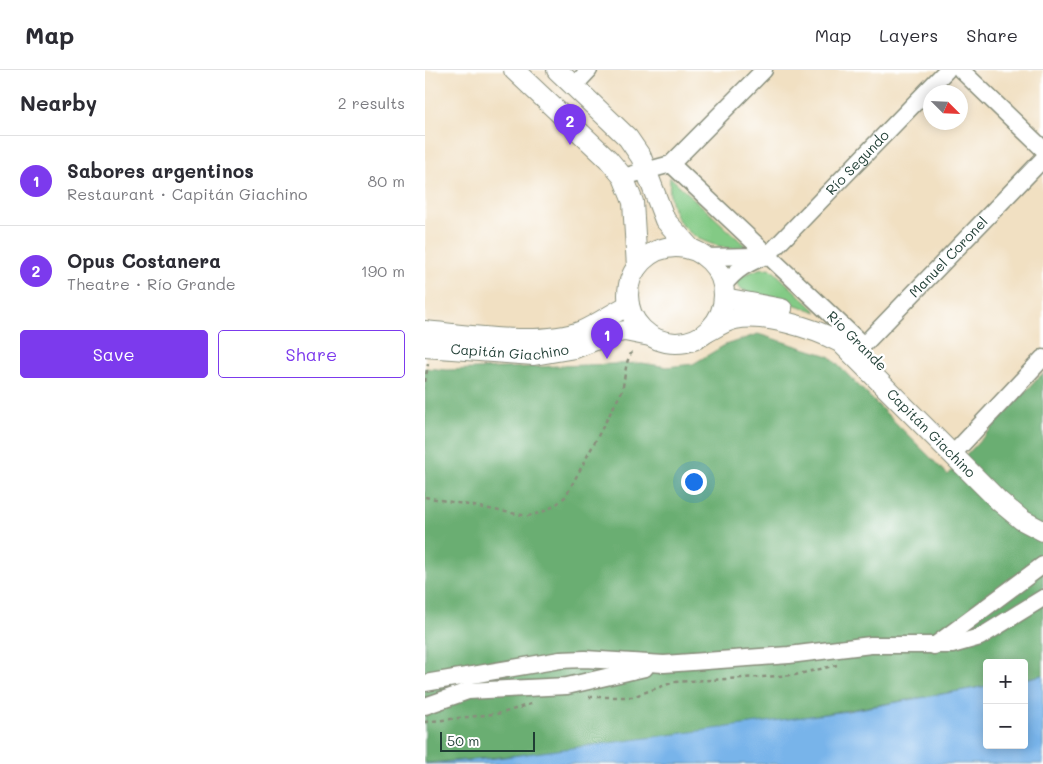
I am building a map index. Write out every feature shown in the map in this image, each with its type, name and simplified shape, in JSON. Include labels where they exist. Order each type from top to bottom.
[{"type":"main road","points":[[514,70],[608,159],[623,177],[633,202],[637,267]]},
{"type":"main road","points":[[557,70],[627,138],[641,157],[665,220],[698,253],[713,265],[723,292],[721,310],[707,332]]},
{"type":"main road","points":[[698,253],[677,247],[662,249],[648,256],[637,267],[629,285],[629,305],[637,322],[653,338],[669,343],[682,343],[695,339],[733,319],[748,317],[768,319],[825,334],[858,350]]},
{"type":"main road","points":[[723,292],[738,299],[811,317],[836,328],[858,350]]},
{"type":"main road","name":"Capitán Giachino","points":[[427,342],[557,337],[581,332],[629,305]]},
{"type":"main road","name":"Capitán Giachino","points":[[427,342],[534,355],[575,348],[606,335],[625,331],[653,338]]},
{"type":"main road","name":"Río Grande","points":[[858,350],[956,451],[1024,507],[1043,517]]},
{"type":"main road","name":"Capitán Giachino","points":[[956,451],[1022,520],[1043,531]]},
{"type":"street","points":[[574,86],[589,70]]},
{"type":"street","points":[[623,177],[671,164],[764,70]]},
{"type":"street","name":"Río Segundo","points":[[767,256],[947,70]]},
{"type":"street","points":[[961,70],[1043,149]]},
{"type":"street","name":"Manuel Coronel","points":[[858,350],[1043,160]]},
{"type":"street","name":"Río Grande","points":[[671,164],[767,256],[858,350]]},
{"type":"street","points":[[698,253],[728,258],[767,256]]},
{"type":"street","points":[[723,292],[734,272],[743,265],[767,256]]},
{"type":"street","points":[[956,451],[1043,358]]},
{"type":"street","points":[[934,646],[1043,565]]},
{"type":"street","points":[[425,683],[560,660],[585,659],[664,664],[789,655],[871,645],[952,645],[980,636],[1043,598]]},
{"type":"street","points":[[425,706],[468,691],[567,686],[664,664]]},
{"type":"path","points":[[425,497],[527,516],[543,514],[555,506],[566,496],[621,393],[627,379],[626,364],[631,352],[653,338]]},
{"type":"path","points":[[425,382],[427,342]]},
{"type":"path","points":[[588,697],[632,697],[674,682],[795,675],[839,664]]},
{"type":"path","points":[[425,722],[501,713],[541,700]]},
{"type":"green space","points":[[670,177],[750,250],[717,246],[691,233],[681,223],[674,211],[670,195]]},
{"type":"green space","points":[[770,268],[817,312],[775,298],[753,295],[738,287],[736,278],[759,269]]},
{"type":"green space","points":[[758,334],[829,356],[948,475],[1043,373],[1043,675],[1028,678],[1028,659],[983,659],[983,687],[847,710],[636,742],[425,763],[425,368],[447,370],[642,363],[667,367],[693,364],[725,345]]},
{"type":"water","points":[[1043,675],[1043,764],[425,764],[497,758],[848,711],[983,687],[983,749],[1028,749],[1028,678]]},
{"type":"place","name":"Opus Costanera","points":[[570,145]]},
{"type":"place","name":"Sabores argentinos","points":[[607,359]]}]
